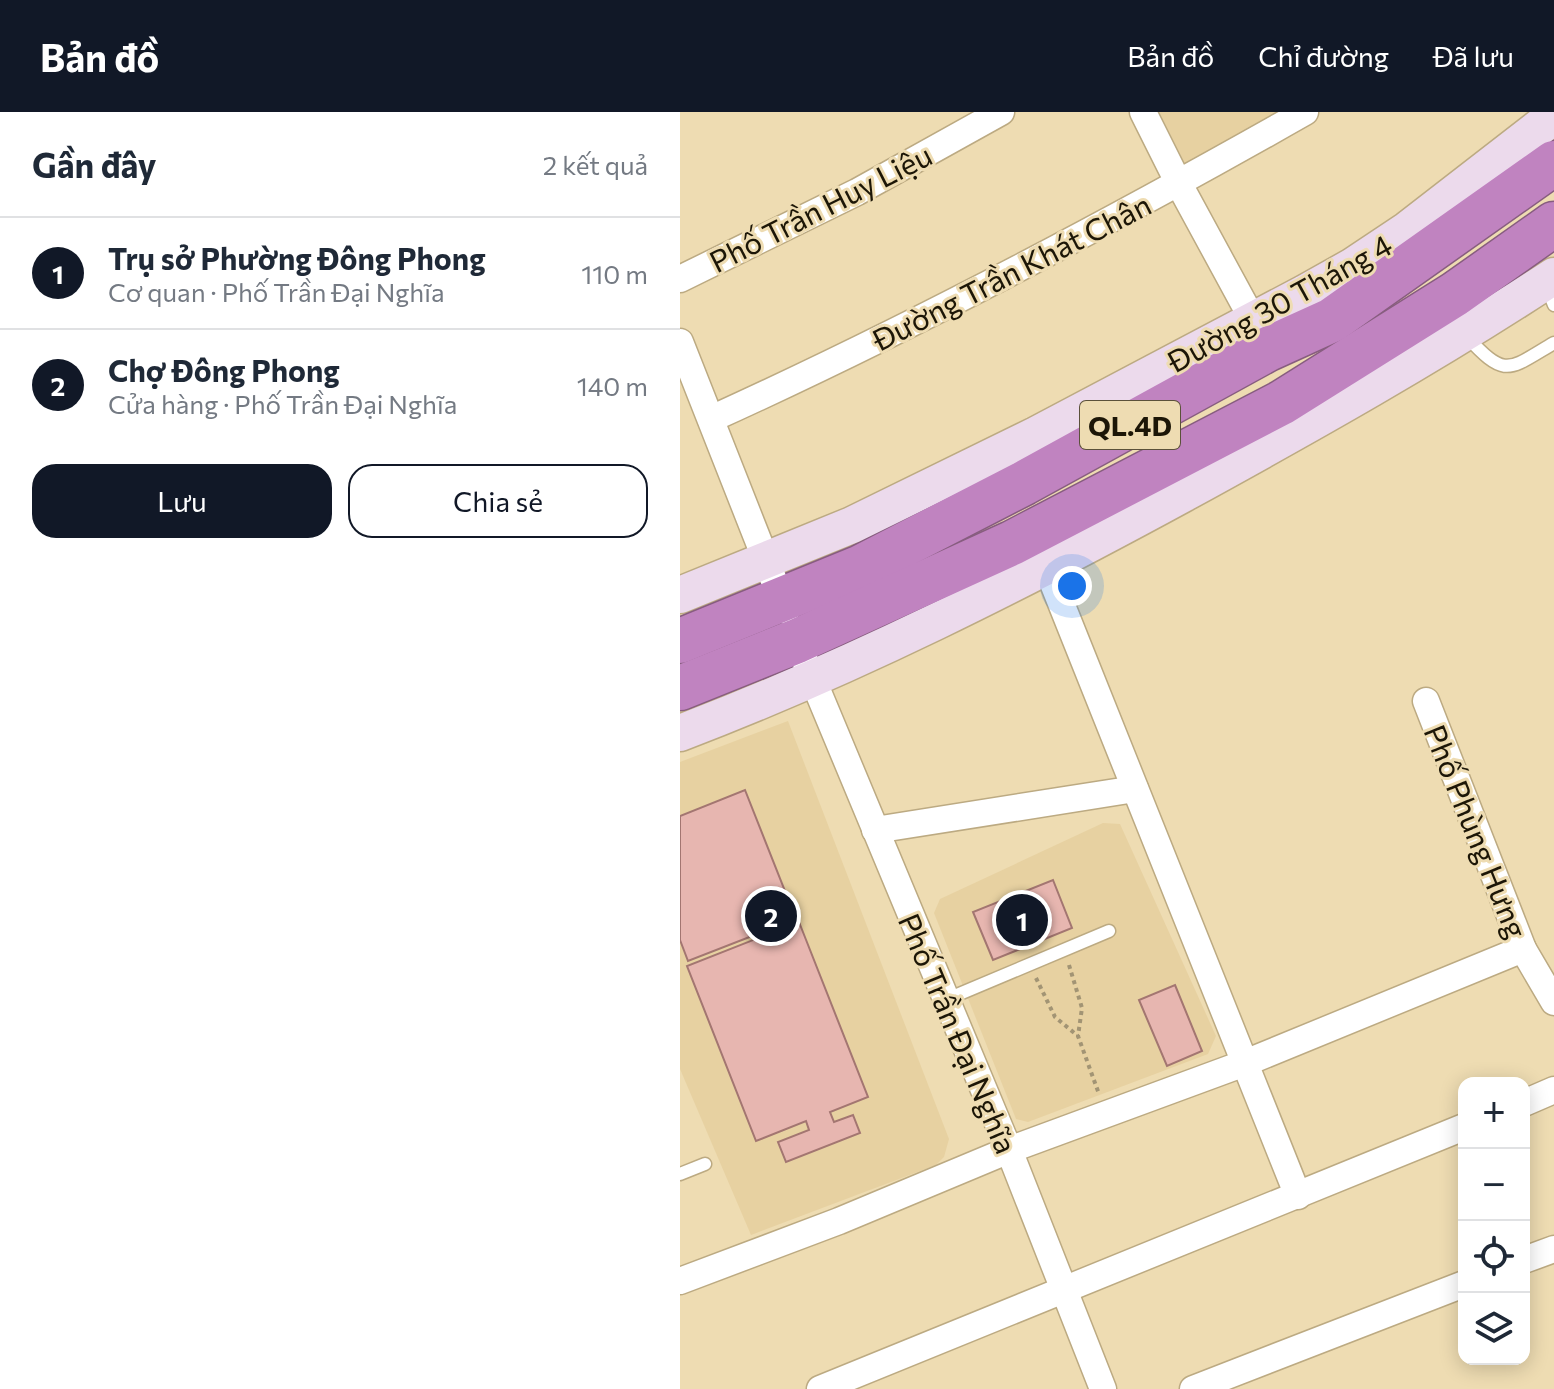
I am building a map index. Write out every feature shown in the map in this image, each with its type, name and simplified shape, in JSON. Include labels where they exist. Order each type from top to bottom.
[{"type":"highway","name":"Đường 30 Tháng 4","points":[[680,641],[875,560],[1024,483],[1261,334],[1332,320],[1554,163]]},
{"type":"highway","name":"QL.4D","points":[[680,688],[805,659],[1012,543],[1288,418],[1554,224]]},
{"type":"street","name":"Phố Trần Huy Liệu","points":[[680,279],[857,192],[1001,112]]},
{"type":"street","points":[[1143,112],[1261,334]]},
{"type":"street","name":"Đường Trần Khát Chân","points":[[711,419],[897,331],[1179,184],[1305,112]]},
{"type":"street","name":"Đường 30 Tháng 4","points":[[680,595],[852,525],[1022,442],[1261,334],[1396,237],[1554,116]]},
{"type":"street","name":"QL.4D","points":[[680,733],[805,659],[1047,568],[1288,418],[1465,335],[1551,288]]},
{"type":"street","name":"Phố Trần Đại Nghĩa","points":[[680,342],[805,659],[1009,1150],[1103,1389]]},
{"type":"street","points":[[1047,568],[1298,1196]]},
{"type":"street","name":"Phố Phùng Hưng","points":[[1426,701],[1523,949],[1554,1002]]},
{"type":"street","points":[[875,830],[1135,789]]},
{"type":"street","points":[[680,1281],[839,1221],[1009,1150],[1245,1063],[1523,949]]},
{"type":"street","points":[[1530,1100],[1554,1090]]},
{"type":"street","points":[[820,1389],[1458,1129]]},
{"type":"street","points":[[1530,1258],[1554,1249]]},
{"type":"street","points":[[1193,1389],[1458,1286]]},
{"type":"lane","points":[[1465,335],[1490,361],[1505,366],[1515,366],[1554,343]]},
{"type":"lane","points":[[945,1000],[1109,931]]},
{"type":"lane","points":[[680,1174],[705,1164]]},
{"type":"path","points":[[1065,951],[1082,1008],[1078,1036],[1107,1114]]},
{"type":"path","points":[[1030,965],[1055,1017],[1078,1036]]},
{"type":"shaded area","points":[[1159,112],[1278,112],[1197,165],[1185,164]]},
{"type":"shaded area","points":[[788,721],[949,1139],[944,1157],[936,1165],[751,1235],[680,1069],[680,762]]},
{"type":"shaded area","points":[[1103,823],[1120,824],[1216,1036],[1208,1054],[1028,1122],[1016,1119],[934,913],[940,899]]},
{"type":"building","points":[[745,790],[796,919],[688,961],[680,940],[680,816]]},
{"type":"building","points":[[1053,880],[1072,928],[993,960],[973,912]]},
{"type":"building","points":[[799,922],[868,1097],[830,1112],[834,1122],[853,1115],[860,1133],[786,1162],[778,1142],[809,1130],[806,1121],[756,1141],[687,966]]},
{"type":"building","points":[[1175,985],[1202,1051],[1167,1066],[1139,1000]]},
{"type":"place","name":"Chợ Đông Phong","points":[[771,916]]},
{"type":"place","name":"Trụ sở Phường Đông Phong","points":[[1022,920]]}]
